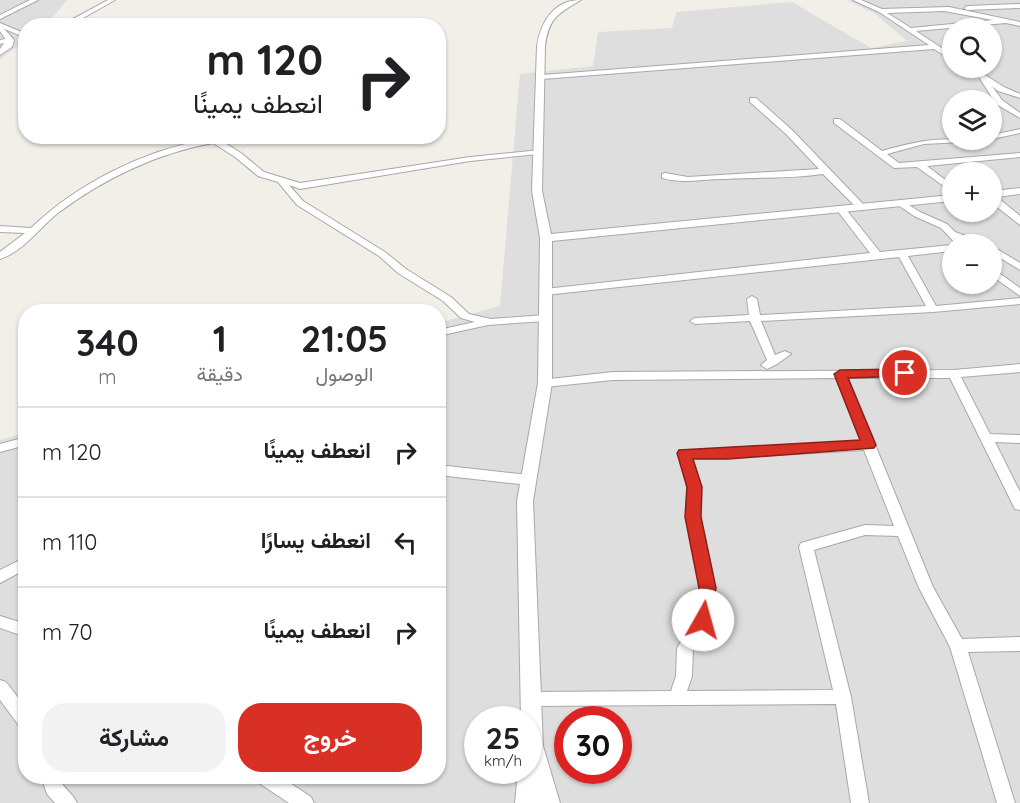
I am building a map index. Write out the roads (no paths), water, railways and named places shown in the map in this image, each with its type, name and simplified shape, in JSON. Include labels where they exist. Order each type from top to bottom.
[{"type":"street","points":[[0,17],[35,0]]},
{"type":"street","points":[[78,18],[112,0]]},
{"type":"street","points":[[530,706],[525,501],[545,383],[546,238],[537,191],[543,28],[559,8],[577,0]]},
{"type":"street","points":[[856,0],[881,11],[942,52]]},
{"type":"street","points":[[881,11],[1020,6]]},
{"type":"street","points":[[943,9],[1020,24]]},
{"type":"street","points":[[908,30],[1006,21]]},
{"type":"street","points":[[0,26],[18,33]]},
{"type":"street","points":[[0,26],[10,40]]},
{"type":"street","points":[[0,42],[10,40]]},
{"type":"street","points":[[0,53],[9,45],[10,40]]},
{"type":"street","points":[[542,77],[934,47]]},
{"type":"street","points":[[983,78],[999,102],[1020,116]]},
{"type":"street","points":[[985,78],[1001,89],[1020,96]]},
{"type":"street","points":[[753,100],[789,132],[861,207]]},
{"type":"street","points":[[837,121],[897,166],[1020,155]]},
{"type":"street","points":[[1002,134],[1020,131]]},
{"type":"street","points":[[882,153],[924,142],[942,141]]},
{"type":"street","points":[[0,256],[55,211],[117,175],[173,148],[188,144]]},
{"type":"street","points":[[221,144],[261,174],[282,183],[300,186],[470,159],[538,152]]},
{"type":"street","points":[[919,164],[942,181]]},
{"type":"street","points":[[665,176],[678,181],[725,176],[793,175],[825,171]]},
{"type":"street","points":[[282,183],[300,203],[382,254],[402,271],[447,299],[465,316],[491,322]]},
{"type":"street","points":[[1002,194],[1020,191]]},
{"type":"street","points":[[546,238],[942,199]]},
{"type":"street","points":[[901,203],[917,214],[944,226],[951,234]]},
{"type":"street","points":[[1002,205],[1020,222]]},
{"type":"street","points":[[841,209],[877,255]]},
{"type":"street","points":[[0,229],[32,231]]},
{"type":"street","points":[[545,292],[942,249]]},
{"type":"street","points":[[898,254],[902,254],[933,309]]},
{"type":"street","points":[[1002,255],[1020,267]]},
{"type":"street","points":[[1002,279],[1020,293]]},
{"type":"street","points":[[752,299],[755,318],[773,362]]},
{"type":"street","points":[[695,321],[933,309],[1020,301]]},
{"type":"street","points":[[446,331],[491,322],[545,318]]},
{"type":"street","points":[[741,374],[773,362],[785,354]]},
{"type":"street","points":[[545,383],[614,376],[954,374],[1020,368]]},
{"type":"street","points":[[840,374],[926,588],[958,645],[1006,803]]},
{"type":"street","points":[[954,374],[1020,505]]},
{"type":"street","points":[[986,438],[1020,439]]},
{"type":"street","points":[[0,448],[18,443]]},
{"type":"street","points":[[676,699],[684,676],[684,648],[703,620],[707,588],[693,517],[694,487],[684,453],[728,454],[869,445]]},
{"type":"street","points":[[446,471],[529,480]]},
{"type":"street","points":[[860,803],[843,697],[806,547],[865,530],[903,531]]},
{"type":"street","points":[[0,577],[18,567]]},
{"type":"street","points":[[0,622],[18,629]]},
{"type":"street","points":[[958,645],[1020,644]]},
{"type":"street","points":[[0,687],[18,711]]},
{"type":"street","points":[[530,699],[843,697]]},
{"type":"street","points":[[542,779],[549,803]]},
{"type":"street","points":[[52,784],[68,803]]},
{"type":"street","points":[[276,784],[305,803]]},
{"type":"street","points":[[526,803],[528,784]]}]
